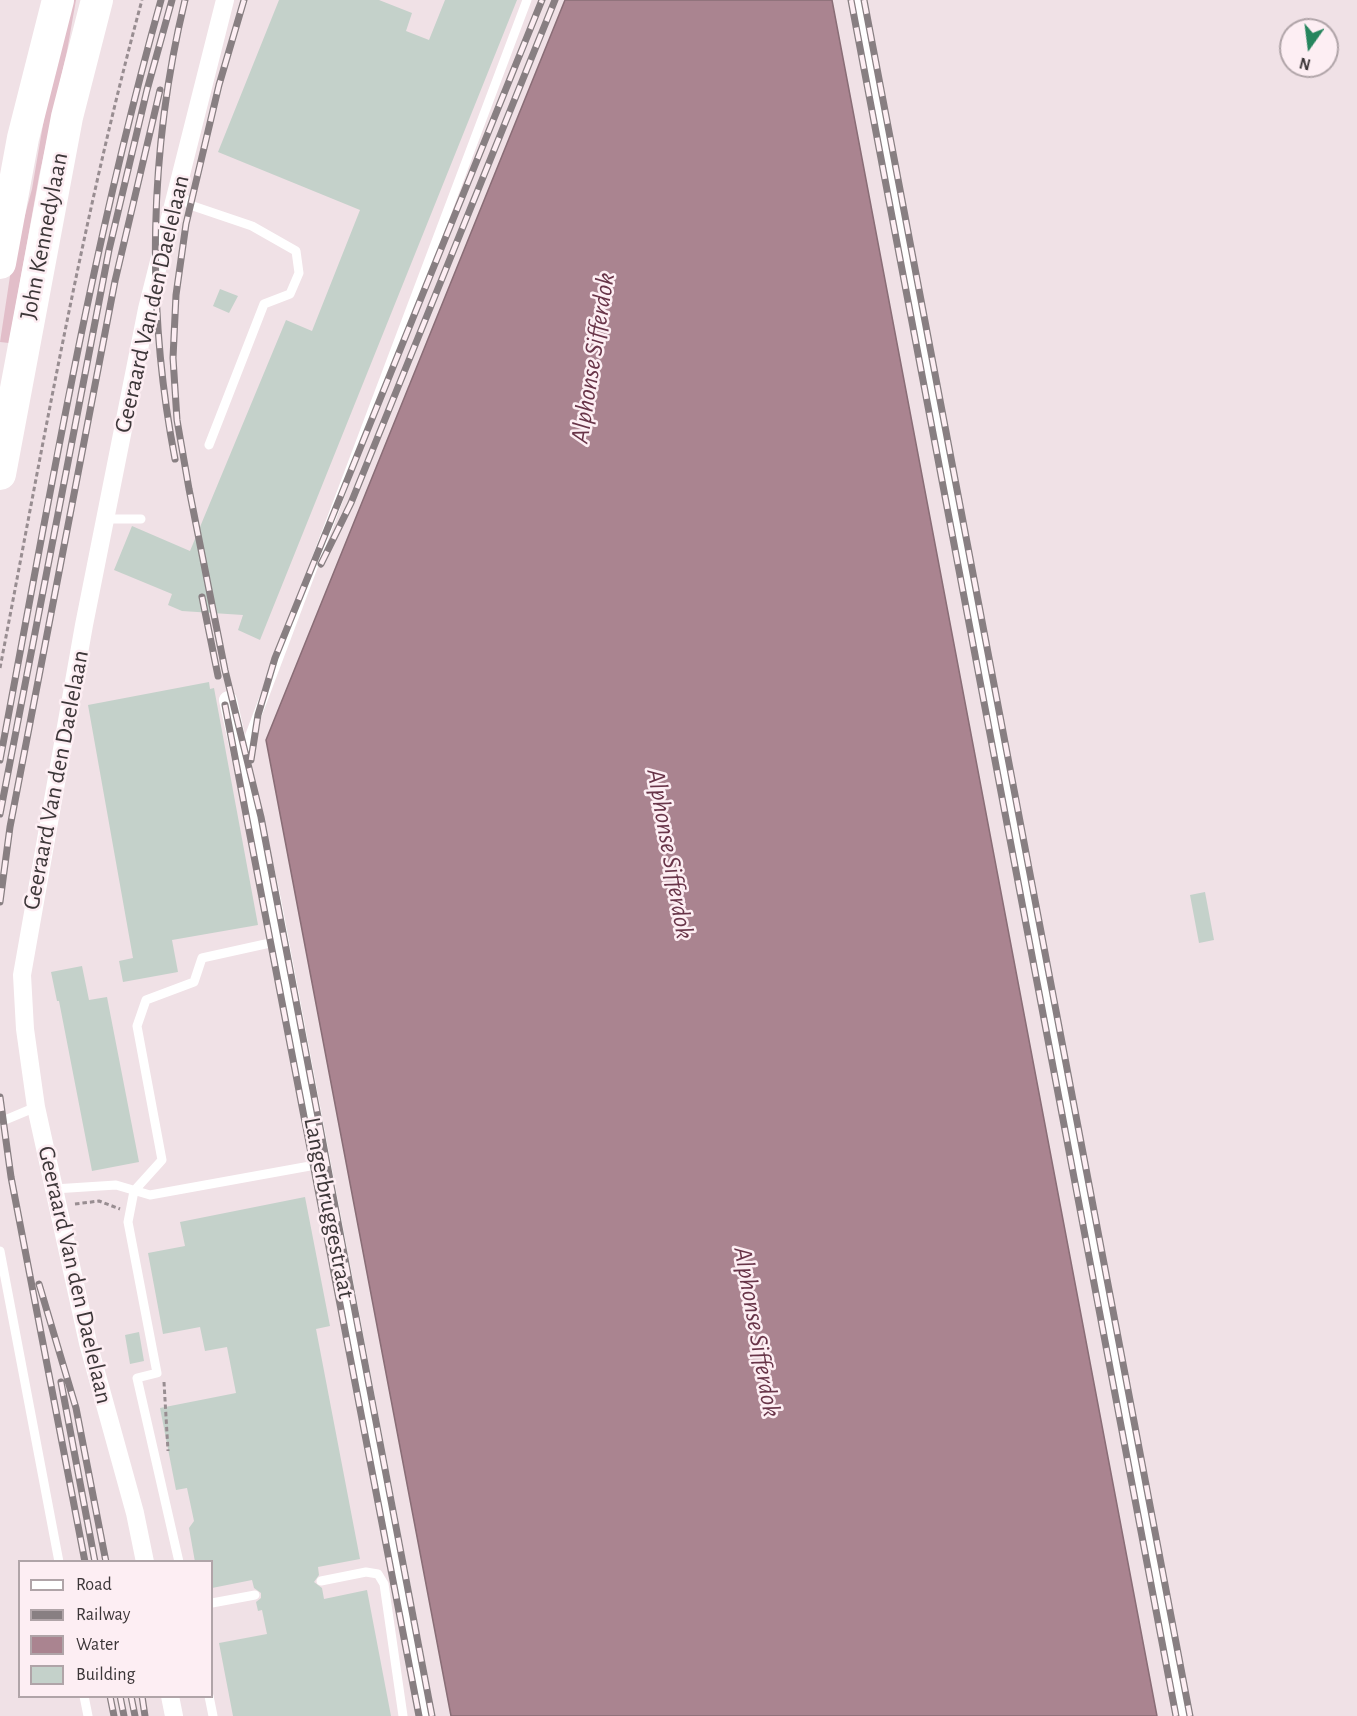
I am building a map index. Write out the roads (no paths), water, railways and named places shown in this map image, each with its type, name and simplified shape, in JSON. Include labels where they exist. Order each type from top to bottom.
[{"type":"highway","name":"John Kennedylaan","points":[[0,263],[23,138],[58,0]]},
{"type":"highway","name":"John Kennedylaan","points":[[0,474],[67,117],[97,0]]},
{"type":"street","name":"Geeraard Van den Daelelaan","points":[[145,1560],[135,1513],[88,1343],[36,1107],[23,1010],[23,965],[105,519],[147,309],[225,0]]},
{"type":"street","name":"Langerbruggestraat","points":[[228,700],[279,941],[426,1716]]},
{"type":"street","points":[[170,1698],[174,1716]]},
{"type":"lane","points":[[241,758],[254,717],[527,0]]},
{"type":"lane","points":[[857,0],[1183,1716]]},
{"type":"lane","points":[[177,190],[190,205],[252,226],[296,251],[299,273],[290,294],[264,304],[209,445]]},
{"type":"lane","points":[[105,519],[141,519]]},
{"type":"lane","points":[[179,1560],[137,1378],[157,1373],[128,1222],[134,1191],[162,1160],[137,1026],[146,1000],[194,982],[202,958],[279,941]]},
{"type":"lane","points":[[0,1122],[36,1107]]},
{"type":"lane","points":[[54,1189],[116,1185],[150,1196],[321,1164]]},
{"type":"lane","points":[[0,1251],[2,1276],[59,1560]]},
{"type":"lane","points":[[321,1581],[366,1572],[378,1574],[384,1584],[403,1716]]},
{"type":"lane","points":[[213,1603],[255,1595]]},
{"type":"lane","points":[[84,1698],[88,1716]]},
{"type":"lane","points":[[209,1698],[213,1716]]},
{"type":"water","name":"Alphonse Sifferdok","points":[[565,0],[832,0],[1157,1716],[451,1716],[266,740]]},
{"type":"railway","points":[[0,760],[92,283],[113,188],[161,0]]},
{"type":"railway","points":[[0,814],[109,250],[147,90],[172,0]]},
{"type":"railway","points":[[175,459],[159,345],[156,229],[158,171],[164,113],[185,0]]},
{"type":"railway","points":[[244,0],[219,85],[186,224],[176,295],[173,358],[177,420],[225,670],[261,817],[432,1716]]},
{"type":"railway","points":[[251,760],[258,715],[275,658],[542,0]]},
{"type":"railway","points":[[321,564],[351,503],[555,0]]},
{"type":"railway","points":[[851,0],[1176,1716]]},
{"type":"railway","points":[[864,0],[1190,1716]]},
{"type":"railway","points":[[0,902],[10,827],[115,281],[160,90]]},
{"type":"railway","points":[[202,597],[218,676]]},
{"type":"railway","points":[[225,705],[419,1716]]},
{"type":"railway","points":[[0,1097],[11,1177],[85,1560]]},
{"type":"railway","points":[[39,1284],[76,1408],[106,1560]]},
{"type":"railway","points":[[61,1382],[95,1560]]},
{"type":"railway","points":[[110,1698],[114,1716]]},
{"type":"railway","points":[[120,1698],[124,1716]]},
{"type":"railway","points":[[131,1698],[135,1716]]},
{"type":"railway","points":[[142,1698],[145,1716]]}]
